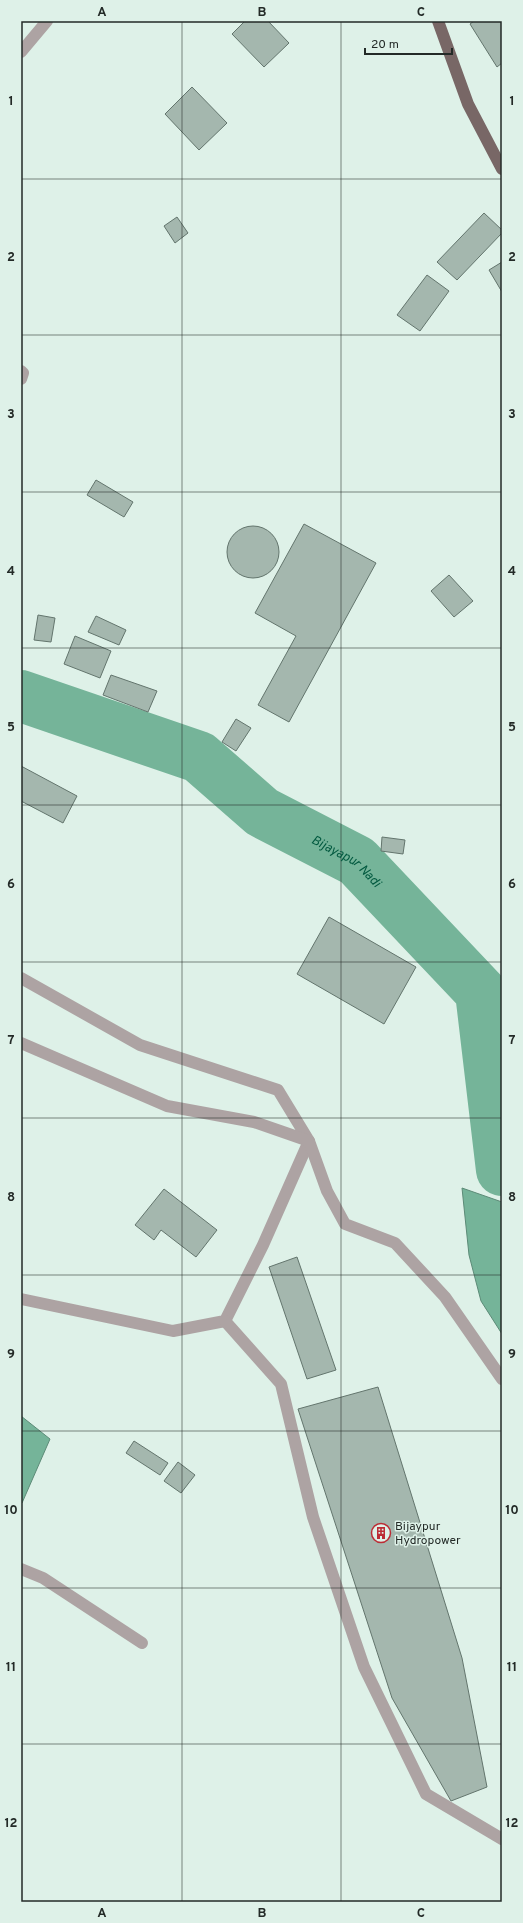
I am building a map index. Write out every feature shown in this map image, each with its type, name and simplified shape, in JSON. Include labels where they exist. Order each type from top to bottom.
[{"type":"main road","points":[[438,21],[468,104],[502,169]]},
{"type":"street","points":[[21,52],[47,21]]},
{"type":"street","points":[[21,371],[23,373],[21,379]]},
{"type":"street","points":[[21,978],[140,1045],[278,1090],[309,1141],[327,1191],[345,1224],[395,1243],[445,1297],[502,1379]]},
{"type":"street","points":[[21,1043],[167,1106],[254,1122],[309,1141]]},
{"type":"street","points":[[225,1321],[263,1245],[309,1141]]},
{"type":"street","points":[[21,1299],[173,1331],[225,1321]]},
{"type":"street","points":[[225,1321],[281,1384],[314,1517],[364,1667],[426,1794],[502,1839]]},
{"type":"street","points":[[21,1568],[44,1578],[142,1643]]},
{"type":"shaded area","points":[[462,1188],[502,1202],[502,1334],[481,1301],[469,1255]]},
{"type":"shaded area","points":[[21,1416],[50,1439],[22,1503],[21,1503]]},
{"type":"building","points":[[245,21],[268,21],[289,43],[264,67],[232,34]]},
{"type":"building","points":[[474,21],[502,21],[502,63],[497,67],[470,24]]},
{"type":"building","points":[[192,87],[227,123],[199,150],[165,114]]},
{"type":"building","points":[[484,213],[502,230],[502,233],[457,280],[437,262]]},
{"type":"building","points":[[177,217],[188,233],[175,243],[164,226]]},
{"type":"building","points":[[502,262],[502,292],[489,270]]},
{"type":"building","points":[[427,275],[449,291],[420,331],[397,315]]},
{"type":"building","points":[[96,480],[133,502],[124,517],[87,495]]},
{"type":"building","points":[[304,524],[376,563],[289,722],[258,705],[296,636],[255,613]]},
{"type":"building","points":[[248,526],[258,526],[272,533],[279,547],[279,557],[272,571],[258,578],[248,578],[238,574],[231,567],[227,557],[227,547],[231,537],[238,530]]},
{"type":"building","points":[[449,575],[473,601],[454,617],[431,591]]},
{"type":"building","points":[[38,615],[55,618],[51,642],[34,640]]},
{"type":"building","points":[[96,616],[126,630],[119,645],[88,632]]},
{"type":"building","points":[[75,636],[111,651],[100,678],[64,664]]},
{"type":"building","points":[[111,675],[157,691],[148,712],[103,695]]},
{"type":"building","points":[[236,719],[251,728],[236,751],[222,742]]},
{"type":"building","points":[[21,766],[77,796],[63,823],[21,801]]},
{"type":"building","points":[[382,837],[405,840],[403,854],[381,851]]},
{"type":"building","points":[[329,917],[416,967],[384,1024],[297,974]]},
{"type":"building","points":[[164,1189],[217,1230],[196,1257],[161,1230],[154,1240],[135,1225]]},
{"type":"building","points":[[297,1257],[336,1370],[307,1379],[269,1267]]},
{"type":"building","name":"Bijaypur Hydropower","points":[[378,1387],[462,1658],[487,1787],[451,1801],[392,1698],[298,1409]]},
{"type":"building","points":[[134,1441],[168,1463],[160,1475],[126,1453]]},
{"type":"building","points":[[178,1462],[195,1475],[181,1493],[164,1481]]},
{"type":"waterway","name":"Bijayapur Nadi","points":[[21,696],[199,757],[262,812],[357,861],[481,992],[502,1170]]},
{"type":"place","name":"Bijaypur Hydropower","points":[[381,1533]]}]
